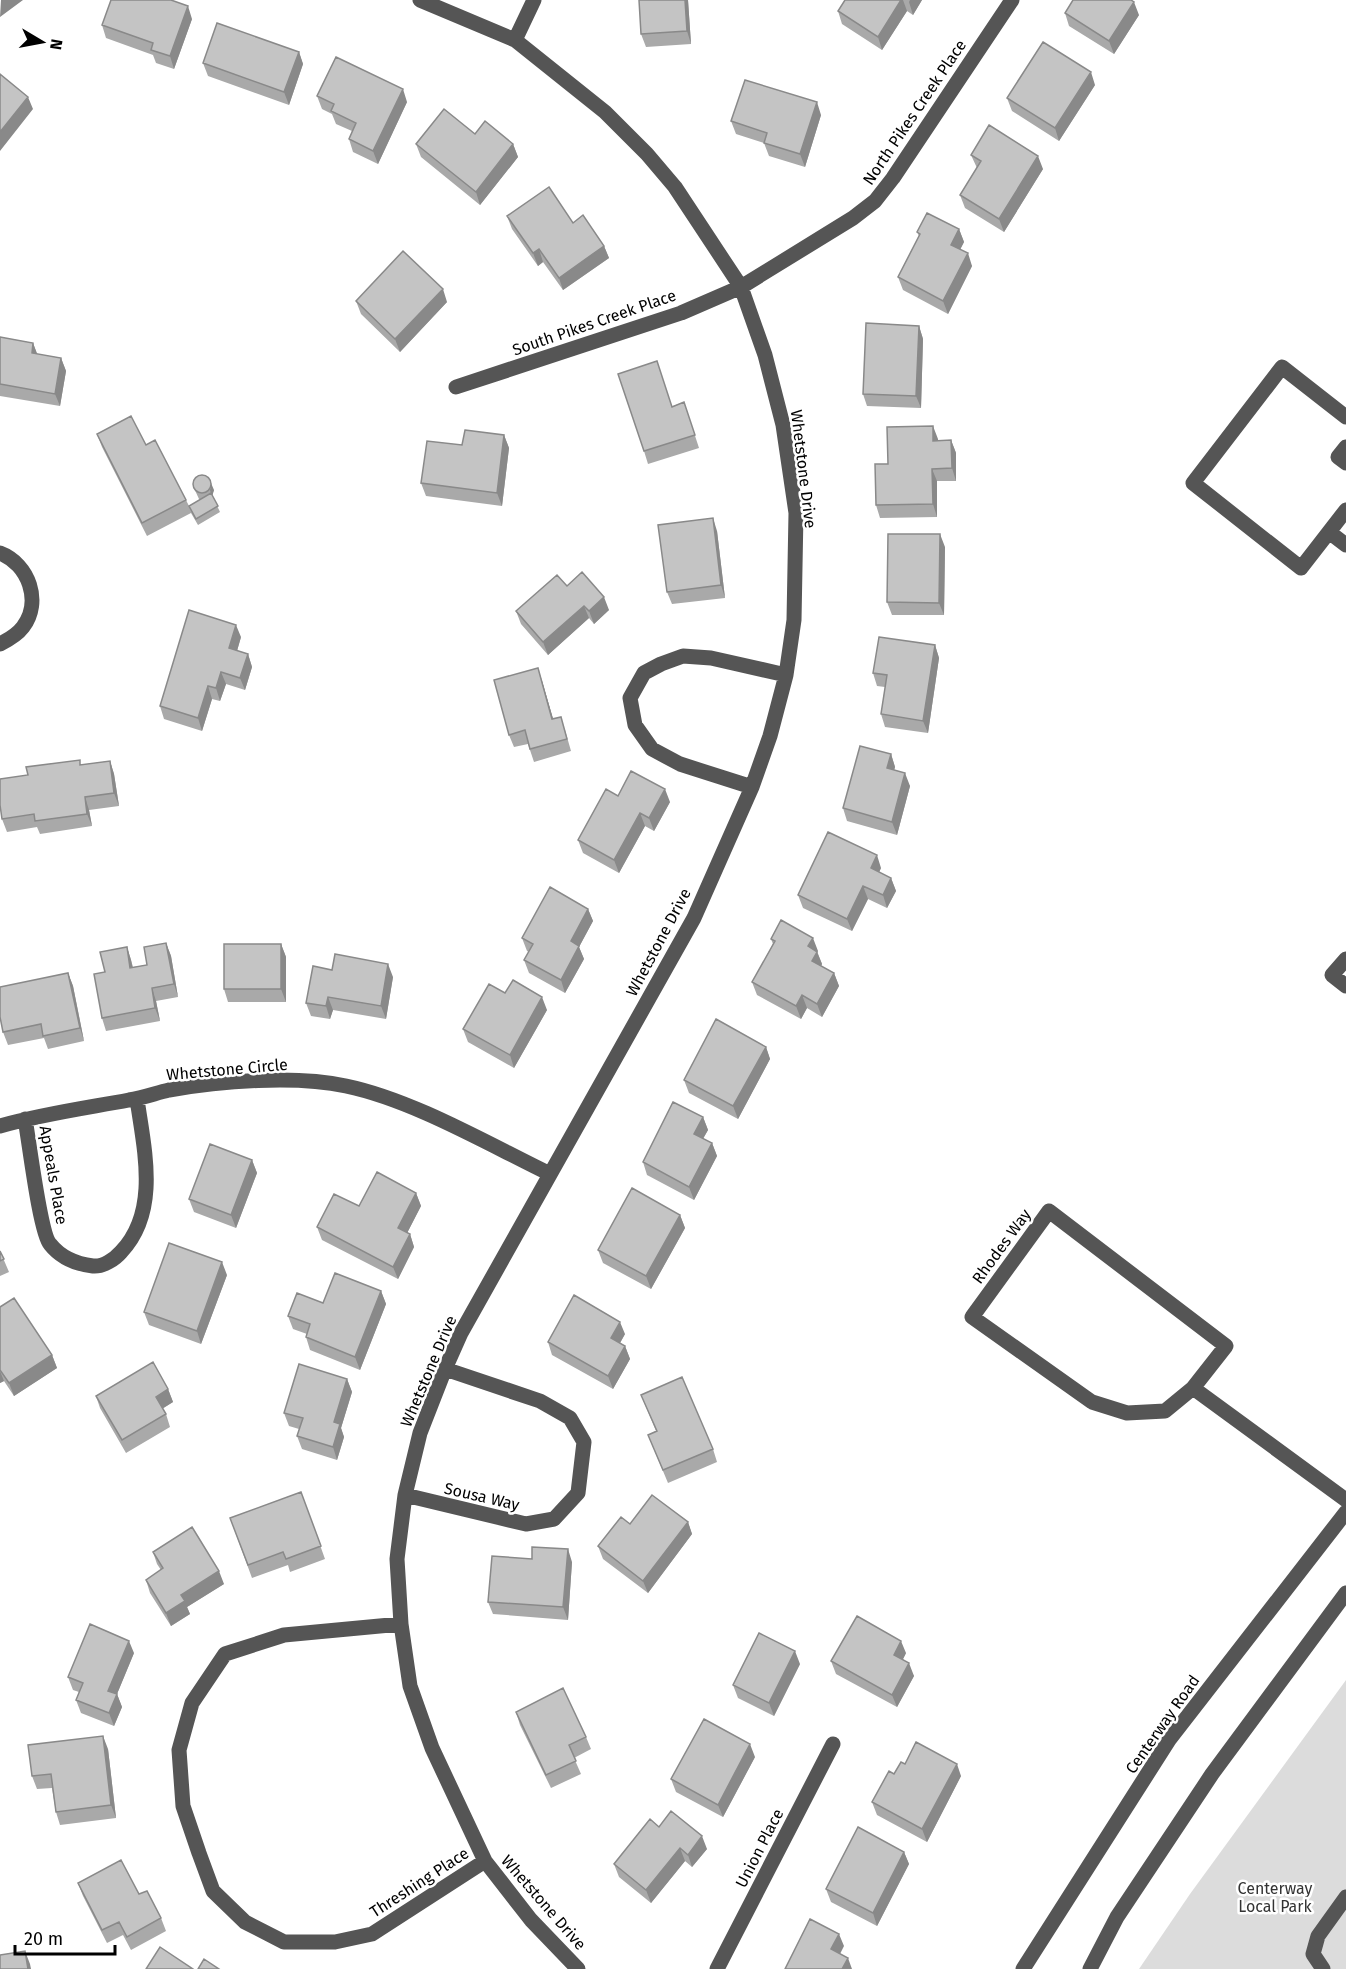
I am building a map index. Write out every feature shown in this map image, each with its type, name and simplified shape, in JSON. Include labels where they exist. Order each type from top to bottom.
[{"type":"street","name":"Whetstone Drive","points":[[420,0],[515,40],[605,112],[647,154],[675,187],[741,286],[765,355],[783,425],[796,513],[794,620],[786,675],[770,736],[752,787],[694,918],[461,1333],[420,1433],[405,1495],[397,1559],[401,1624],[410,1686],[432,1748],[485,1861],[531,1920],[578,1969]]},
{"type":"street","points":[[515,40],[534,0]]},
{"type":"street","name":"North Pikes Creek Place","points":[[741,286],[853,218],[875,201],[893,178],[1012,0]]},
{"type":"street","name":"South Pikes Creek Place","points":[[456,387],[681,313],[741,286]]},
{"type":"street","points":[[1346,417],[1282,367],[1193,483],[1301,568],[1346,510]]},
{"type":"street","points":[[1346,447],[1338,457],[1346,463]]},
{"type":"street","points":[[1329,532],[1346,545]]},
{"type":"street","points":[[0,553],[8,556],[21,567],[29,581],[32,597],[30,613],[23,627],[0,644]]},
{"type":"street","points":[[752,787],[680,764],[652,749],[635,725],[630,698],[644,673],[661,663],[684,656],[711,658],[786,675]]},
{"type":"street","points":[[1346,958],[1332,975],[1346,986]]},
{"type":"street","name":"Whetstone Circle","points":[[0,1126],[26,1119],[137,1099],[169,1090],[247,1082],[304,1081],[346,1086],[393,1100],[550,1174]]},
{"type":"street","name":"Appeals Place","points":[[26,1119],[41,1214],[48,1243],[69,1261],[96,1267],[115,1258],[129,1244],[140,1220],[147,1192],[137,1099]]},
{"type":"street","name":"Rhodes Way","points":[[1048,1211],[1226,1346],[1193,1389],[1165,1411],[1127,1413],[1092,1402],[972,1317],[1048,1211]]},
{"type":"street","name":"Sousa Way","points":[[405,1495],[526,1524],[554,1519],[578,1493],[584,1442],[570,1418],[540,1401],[445,1369]]},
{"type":"street","points":[[1193,1389],[1346,1500]]},
{"type":"street","name":"Centerway Road","points":[[1023,1969],[1169,1740],[1346,1512]]},
{"type":"street","points":[[1090,1969],[1117,1917],[1212,1774],[1346,1593]]},
{"type":"street","name":"Threshing Place","points":[[401,1624],[284,1635],[225,1654],[192,1703],[179,1750],[183,1806],[198,1853],[213,1891],[245,1922],[284,1942],[335,1942],[372,1934],[485,1861]]},
{"type":"street","name":"Union Place","points":[[717,1969],[832,1744]]},
{"type":"street","points":[[1323,1969],[1313,1954],[1318,1936],[1346,1897]]},
{"type":"green space","name":"Centerway Local Park","points":[[1346,1680],[1346,1969],[1139,1969],[1190,1894]]},
{"type":"building","points":[[111,0],[171,0],[188,6],[170,56],[151,50],[153,43],[102,25]]},
{"type":"building","points":[[639,0],[685,0],[687,31],[641,34]]},
{"type":"building","points":[[845,0],[901,0],[878,37],[838,11]]},
{"type":"building","points":[[1073,0],[1131,0],[1134,2],[1109,41],[1065,13]]},
{"type":"building","points":[[217,23],[299,52],[284,92],[203,63]]},
{"type":"building","points":[[1043,42],[1091,72],[1055,128],[1007,98]]},
{"type":"building","points":[[336,57],[403,89],[373,151],[349,139],[356,123],[331,111],[334,104],[317,96]]},
{"type":"building","points":[[0,74],[28,97],[0,132]]},
{"type":"building","points":[[745,80],[817,102],[800,154],[764,143],[767,133],[731,121]]},
{"type":"building","points":[[444,109],[475,134],[485,121],[513,144],[476,192],[416,144]]},
{"type":"building","points":[[989,125],[1038,156],[999,219],[960,195],[981,161],[971,155]]},
{"type":"building","points":[[549,187],[573,223],[583,215],[604,246],[559,278],[539,249],[533,253],[507,216]]},
{"type":"building","points":[[927,213],[959,229],[951,245],[968,253],[943,301],[898,277],[920,234],[917,232]]},
{"type":"building","points":[[403,251],[443,289],[395,339],[356,301]]},
{"type":"building","points":[[866,323],[919,326],[916,396],[863,394]]},
{"type":"building","points":[[0,337],[33,343],[32,353],[61,358],[55,394],[0,384]]},
{"type":"building","points":[[657,361],[672,407],[684,402],[695,435],[644,451],[618,374]]},
{"type":"building","points":[[131,416],[146,445],[155,440],[186,500],[142,523],[97,434]]},
{"type":"building","points":[[933,426],[933,441],[951,440],[952,468],[932,469],[933,504],[876,505],[875,464],[888,464],[887,427]]},
{"type":"building","points":[[465,430],[504,435],[497,493],[421,483],[427,441],[462,445]]},
{"type":"building","points":[[202,475],[208,478],[211,484],[208,490],[202,493],[196,490],[193,484],[196,478]]},
{"type":"building","points":[[211,493],[218,506],[196,519],[189,506]]},
{"type":"building","points":[[713,518],[721,585],[667,592],[658,525]]},
{"type":"building","points":[[888,534],[940,534],[939,603],[887,602]]},
{"type":"building","points":[[582,572],[604,597],[589,611],[584,606],[543,642],[516,611],[557,575],[567,586]]},
{"type":"building","points":[[189,610],[236,625],[229,648],[248,654],[240,678],[221,672],[216,688],[208,686],[198,718],[160,706]]},
{"type":"building","points":[[879,637],[935,645],[923,721],[881,714],[887,675],[873,673]]},
{"type":"building","points":[[538,668],[552,719],[561,717],[567,739],[530,749],[525,730],[509,735],[494,680]]},
{"type":"building","points":[[860,746],[891,754],[887,768],[905,773],[892,822],[843,808]]},
{"type":"building","points":[[80,760],[80,765],[110,761],[114,793],[85,797],[87,814],[35,821],[34,814],[2,819],[0,779],[28,775],[26,767]]},
{"type":"building","points":[[631,771],[665,789],[649,818],[640,813],[614,860],[578,840],[606,789],[618,796]]},
{"type":"building","points":[[828,832],[877,855],[871,868],[891,878],[883,895],[863,886],[847,919],[798,895]]},
{"type":"building","points":[[550,887],[588,909],[571,941],[579,946],[561,980],[524,960],[533,944],[522,938]]},
{"type":"building","points":[[781,920],[813,938],[808,946],[817,952],[812,961],[834,973],[817,1004],[802,995],[796,1006],[752,982],[775,941],[771,939]]},
{"type":"building","points":[[166,943],[174,984],[152,988],[155,1008],[102,1018],[94,974],[105,972],[100,952],[127,947],[130,968],[147,965],[144,947]]},
{"type":"building","points":[[224,944],[281,944],[281,989],[224,989]]},
{"type":"building","points":[[335,954],[388,964],[381,1006],[328,997],[326,1006],[306,1003],[313,966],[332,970]]},
{"type":"building","points":[[68,973],[80,1028],[43,1036],[41,1024],[3,1032],[0,1017],[0,987]]},
{"type":"building","points":[[513,980],[542,997],[510,1055],[463,1029],[489,984],[505,993]]},
{"type":"building","points":[[716,1019],[766,1047],[733,1106],[684,1080]]},
{"type":"building","points":[[673,1102],[703,1117],[694,1134],[712,1143],[689,1187],[643,1162]]},
{"type":"building","points":[[210,1144],[252,1160],[231,1215],[189,1199]]},
{"type":"building","points":[[377,1172],[416,1193],[398,1228],[410,1234],[393,1267],[317,1227],[334,1194],[359,1206]]},
{"type":"building","points":[[632,1188],[680,1215],[646,1276],[598,1250]]},
{"type":"building","points":[[169,1243],[222,1262],[197,1331],[144,1312]]},
{"type":"building","points":[[335,1273],[381,1291],[355,1357],[306,1337],[310,1324],[288,1316],[297,1293],[323,1303]]},
{"type":"building","points":[[574,1295],[620,1322],[611,1338],[625,1346],[608,1376],[548,1342]]},
{"type":"building","points":[[14,1298],[52,1355],[9,1383],[0,1370],[0,1307]]},
{"type":"building","points":[[153,1362],[168,1389],[156,1397],[166,1414],[122,1440],[96,1396]]},
{"type":"building","points":[[299,1364],[347,1379],[334,1422],[340,1424],[333,1447],[297,1436],[303,1418],[284,1413]]},
{"type":"building","points":[[682,1377],[713,1449],[663,1470],[648,1435],[657,1431],[641,1395]]},
{"type":"building","points":[[301,1492],[321,1546],[286,1559],[283,1552],[248,1565],[230,1518]]},
{"type":"building","points":[[652,1495],[688,1522],[643,1581],[598,1546],[621,1517],[630,1524]]},
{"type":"building","points":[[192,1527],[219,1571],[181,1595],[185,1601],[166,1613],[146,1580],[163,1568],[153,1552]]},
{"type":"building","points":[[532,1547],[568,1549],[563,1607],[488,1602],[492,1556],[532,1559]]},
{"type":"building","points":[[857,1616],[901,1641],[894,1655],[909,1663],[892,1695],[831,1661]]},
{"type":"building","points":[[90,1624],[129,1641],[108,1691],[117,1694],[109,1713],[76,1700],[83,1683],[68,1677]]},
{"type":"building","points":[[759,1633],[795,1651],[769,1703],[733,1685]]},
{"type":"building","points":[[563,1688],[586,1737],[569,1745],[576,1761],[546,1775],[516,1712]]},
{"type":"building","points":[[704,1719],[750,1744],[718,1805],[671,1779]]},
{"type":"building","points":[[103,1736],[111,1805],[56,1812],[51,1774],[32,1776],[28,1745]]},
{"type":"building","points":[[916,1742],[957,1764],[922,1829],[872,1802],[889,1771],[894,1774],[901,1762],[905,1764]]},
{"type":"building","points":[[671,1811],[702,1836],[688,1855],[680,1848],[646,1890],[614,1864],[650,1819],[659,1827]]},
{"type":"building","points":[[858,1827],[904,1852],[873,1913],[826,1889]]},
{"type":"building","points":[[121,1860],[139,1894],[147,1891],[161,1918],[127,1937],[119,1922],[102,1930],[78,1883]]},
{"type":"building","points":[[810,1919],[839,1934],[831,1949],[848,1958],[842,1969],[785,1969]]},
{"type":"building","points":[[160,1947],[193,1969],[146,1969]]},
{"type":"building","points":[[25,1951],[28,1969],[0,1969],[0,1955]]},
{"type":"building","points":[[204,1959],[219,1969],[198,1969]]}]
